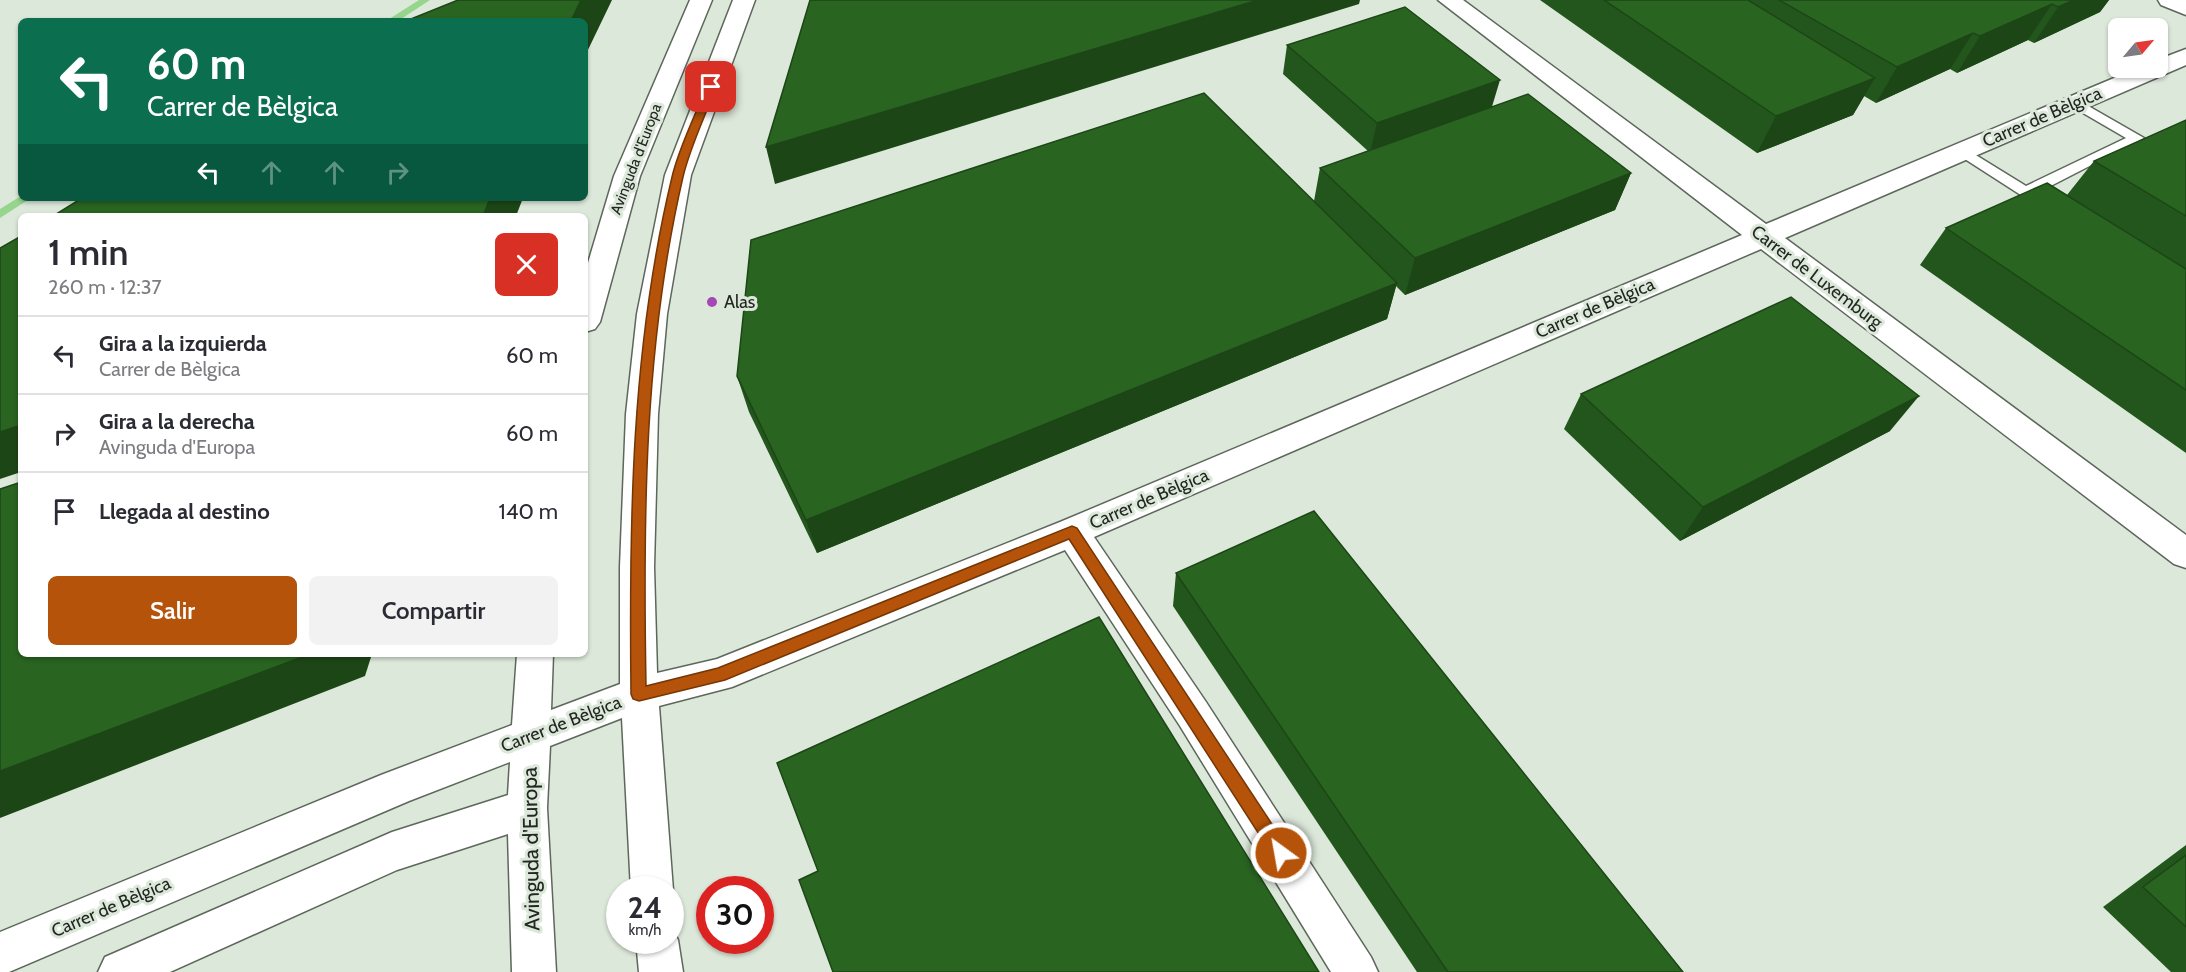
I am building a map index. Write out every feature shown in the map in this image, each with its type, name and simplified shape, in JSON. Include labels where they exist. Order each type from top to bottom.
[{"type":"street","name":"Avinguda d'Europa","points":[[588,312],[627,176],[701,0]]},
{"type":"street","points":[[651,876],[639,694],[637,543],[642,414],[652,314],[678,175],[744,0]]},
{"type":"street","name":"Carrer de Luxemburg","points":[[1449,0],[2186,554]]},
{"type":"street","points":[[2169,0],[2186,8]]},
{"type":"street","name":"Carrer de Bèlgica","points":[[0,954],[395,788],[639,694],[719,675],[1072,532],[2186,56]]},
{"type":"street","points":[[1072,532],[1193,714],[1356,972]]},
{"type":"street","name":"Avinguda d'Europa","points":[[534,972],[527,808],[535,657]]},
{"type":"street","points":[[120,972],[392,852],[527,808]]},
{"type":"street","points":[[659,954],[661,972]]},
{"type":"lane","points":[[2026,192],[2137,138],[2076,103]]},
{"type":"lane","points":[[1961,152],[2056,211]]},
{"type":"building","points":[[458,0],[581,0],[572,18],[413,18]]},
{"type":"building","points":[[810,0],[1258,0],[766,147]]},
{"type":"building","points":[[1604,0],[1748,0],[1875,78],[1776,116]]},
{"type":"building","points":[[1779,0],[2074,0],[2058,7],[2052,4],[1980,36],[1973,33],[1897,67]]},
{"type":"building","points":[[1405,7],[1500,80],[1377,123],[1287,45]]},
{"type":"building","points":[[1204,93],[1397,283],[806,520],[737,376],[751,240]]},
{"type":"building","points":[[1528,94],[1631,173],[1415,258],[1320,168]]},
{"type":"building","points":[[2186,120],[2186,216],[2094,161]]},
{"type":"building","points":[[2047,183],[2186,269],[2186,390],[1946,228]]},
{"type":"building","points":[[77,201],[489,201],[484,213],[58,213]]},
{"type":"building","points":[[18,238],[18,426],[0,432],[0,248]]},
{"type":"building","points":[[1791,297],[1919,396],[1703,507],[1581,394]]},
{"type":"building","points":[[18,483],[18,657],[302,657],[0,771],[0,489]]},
{"type":"building","points":[[1314,511],[1683,972],[1448,972],[1176,573]]},
{"type":"building","points":[[1099,617],[1319,972],[833,972],[799,880],[818,871],[777,763]]},
{"type":"building","points":[[2186,855],[2186,927],[2143,887]]},
{"type":"waterway","points":[[396,18],[425,0]]},
{"type":"waterway","points":[[0,214],[21,201]]},
{"type":"place","name":"Alas","points":[[712,302]]},
{"type":"route","points":[[711,87],[678,175],[652,314],[642,414],[637,567],[639,694],[719,675],[1072,532],[1193,714],[1281,853]]}]
